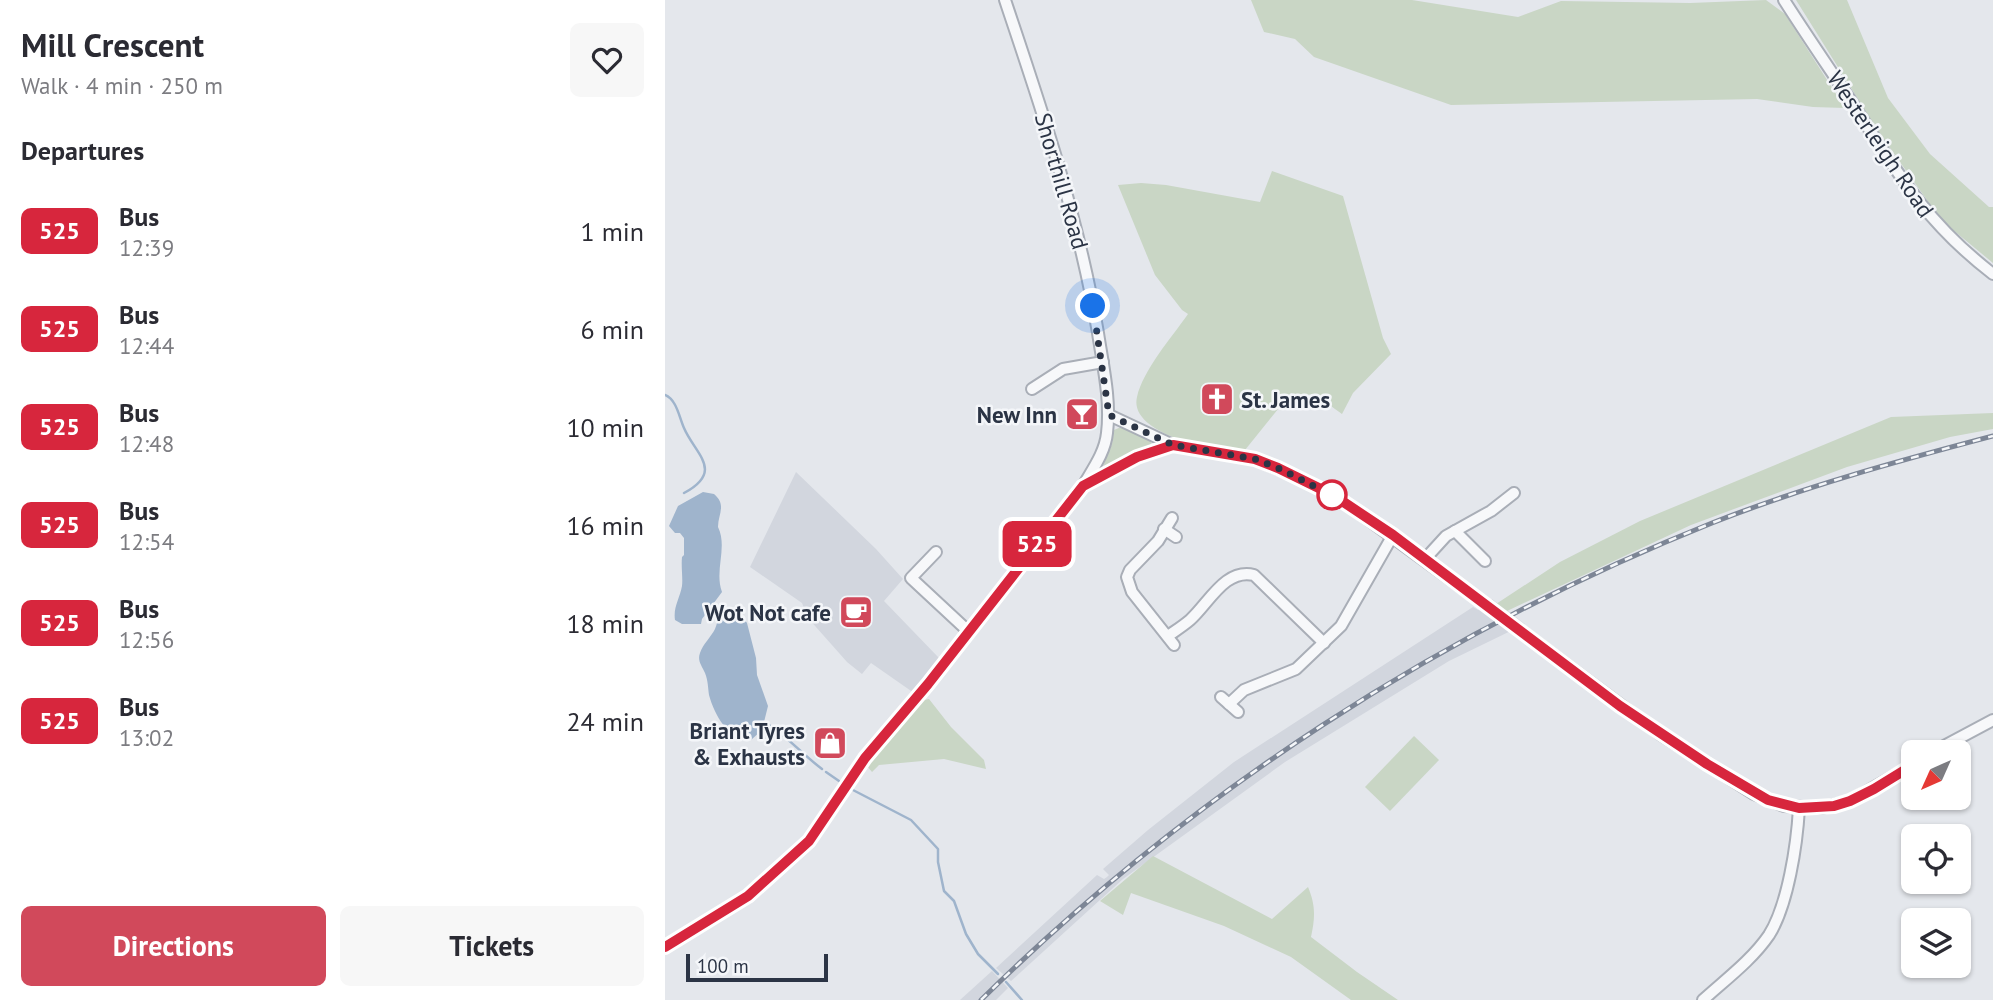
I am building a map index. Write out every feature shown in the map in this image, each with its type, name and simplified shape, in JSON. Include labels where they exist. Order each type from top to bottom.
[{"type":"street","name":"Shorthill Road","points":[[665,947],[748,896],[804,846],[865,758],[928,684],[1083,486],[1101,455],[1107,437],[1109,415],[1103,362],[1076,224],[1046,121],[1005,0]]},
{"type":"street","name":"Westerleigh Road","points":[[1784,0],[1895,172],[1916,200],[1958,246],[1993,274]]},
{"type":"street","points":[[1032,389],[1063,369],[1103,362]]},
{"type":"street","points":[[1109,415],[1173,445],[1255,459],[1333,495],[1393,535],[1620,706],[1707,764],[1768,800],[1799,808],[1822,808],[1850,801],[1901,772]]},
{"type":"street","points":[[1083,486],[1137,457],[1173,445]]},
{"type":"street","points":[[1425,559],[1446,536],[1505,502],[1514,493]]},
{"type":"street","points":[[1505,502],[1515,512]]},
{"type":"street","points":[[1172,517],[1158,541],[1130,570],[1127,577],[1132,592],[1171,641],[1225,582],[1245,572],[1254,575],[1324,643]]},
{"type":"street","points":[[1164,529],[1177,537]]},
{"type":"street","points":[[1455,531],[1485,561]]},
{"type":"street","points":[[1238,712],[1225,700],[1296,668],[1342,625],[1393,535]]},
{"type":"street","points":[[936,552],[911,579],[968,631]]},
{"type":"street","points":[[1956,740],[1993,720]]},
{"type":"street","points":[[1703,1000],[1748,959],[1768,936],[1778,917],[1794,856],[1799,808]]},
{"type":"shaded area","points":[[796,472],[876,549],[903,579],[884,601],[939,658],[914,693],[871,663],[862,674],[847,662],[808,618],[802,603],[750,567]]},
{"type":"shaded area","points":[[1492,599],[1525,624],[1449,661],[1285,762],[1123,879],[1011,981],[996,968],[1097,875],[1104,879],[1107,877],[1109,875],[1103,869],[1148,830],[1234,762],[1473,607],[1478,610]]},
{"type":"shaded area","points":[[992,971],[1008,988],[996,1000],[960,1000]]},
{"type":"green space","points":[[1251,0],[1412,0],[1518,17],[1561,1],[1690,3],[1766,0],[1785,14],[1845,108],[1813,107],[1757,99],[1451,105],[1314,57],[1295,39],[1264,32]]},
{"type":"green space","points":[[1796,0],[1847,0],[1888,98],[1930,154],[1989,207],[1993,207],[1993,263],[1941,220],[1878,131]]},
{"type":"green space","points":[[1272,171],[1343,196],[1383,338],[1391,354],[1353,393],[1342,414],[1314,394],[1297,396],[1291,393],[1241,455],[1194,445],[1159,431],[1146,421],[1138,410],[1137,397],[1145,376],[1188,314],[1155,275],[1118,185],[1166,185],[1260,202]]},
{"type":"green space","points":[[1993,413],[1993,429],[1950,437],[1847,467],[1691,525],[1507,611],[1496,604],[1560,562],[1640,521],[1891,417]]},
{"type":"green space","points":[[1121,427],[1150,440],[1152,445],[1102,469],[1112,444],[1114,430]]},
{"type":"green space","points":[[929,699],[951,727],[984,760],[986,769],[944,759],[879,765],[872,772],[867,766],[924,700]]},
{"type":"green space","points":[[1414,736],[1439,760],[1390,811],[1365,787]]},
{"type":"green space","points":[[1153,856],[1272,919],[1308,887],[1314,912],[1311,937],[1398,1000],[1351,1000],[1291,957],[1224,926],[1131,893],[1123,915],[1100,901]]},
{"type":"water","points":[[703,492],[714,494],[721,506],[718,527],[722,543],[719,576],[722,592],[701,624],[682,624],[675,620],[675,615],[682,586],[684,538],[669,526],[678,506]]},
{"type":"water","points":[[729,607],[747,623],[756,658],[757,675],[768,706],[762,730],[751,740],[735,735],[723,725],[709,695],[706,676],[699,661],[701,650],[721,614]]},
{"type":"waterway","points":[[665,395],[675,405],[684,428],[704,462],[703,477],[684,493]]},
{"type":"waterway","points":[[766,723],[822,769]]},
{"type":"waterway","points":[[826,772],[839,781]]},
{"type":"waterway","points":[[851,789],[911,820],[938,849],[944,891],[954,901],[966,934],[978,954],[998,974]]},
{"type":"waterway","points":[[1006,982],[1022,1000]]},
{"type":"railway","points":[[981,1000],[1061,925],[1145,854],[1232,787],[1323,725],[1416,668],[1512,615],[1611,566],[1712,523],[1816,486],[1993,436]]},
{"type":"bus line","name":"525","points":[[665,947],[748,896],[809,841],[865,758],[928,684],[1083,486],[1137,457],[1173,445],[1255,459],[1333,495],[1393,535],[1620,706],[1754,794],[1784,806],[1822,808],[1850,801],[1901,772]]},
{"type":"place","name":"St. James","points":[[1217,399]]},
{"type":"place","name":"New Inn","points":[[1082,414]]},
{"type":"place","name":"Wot Not cafe","points":[[856,612]]},
{"type":"place","name":"Briant Tyres & Exhausts","points":[[830,743]]},
{"type":"route","points":[[1093,306],[1109,415],[1173,445],[1255,459],[1332,495]]}]
